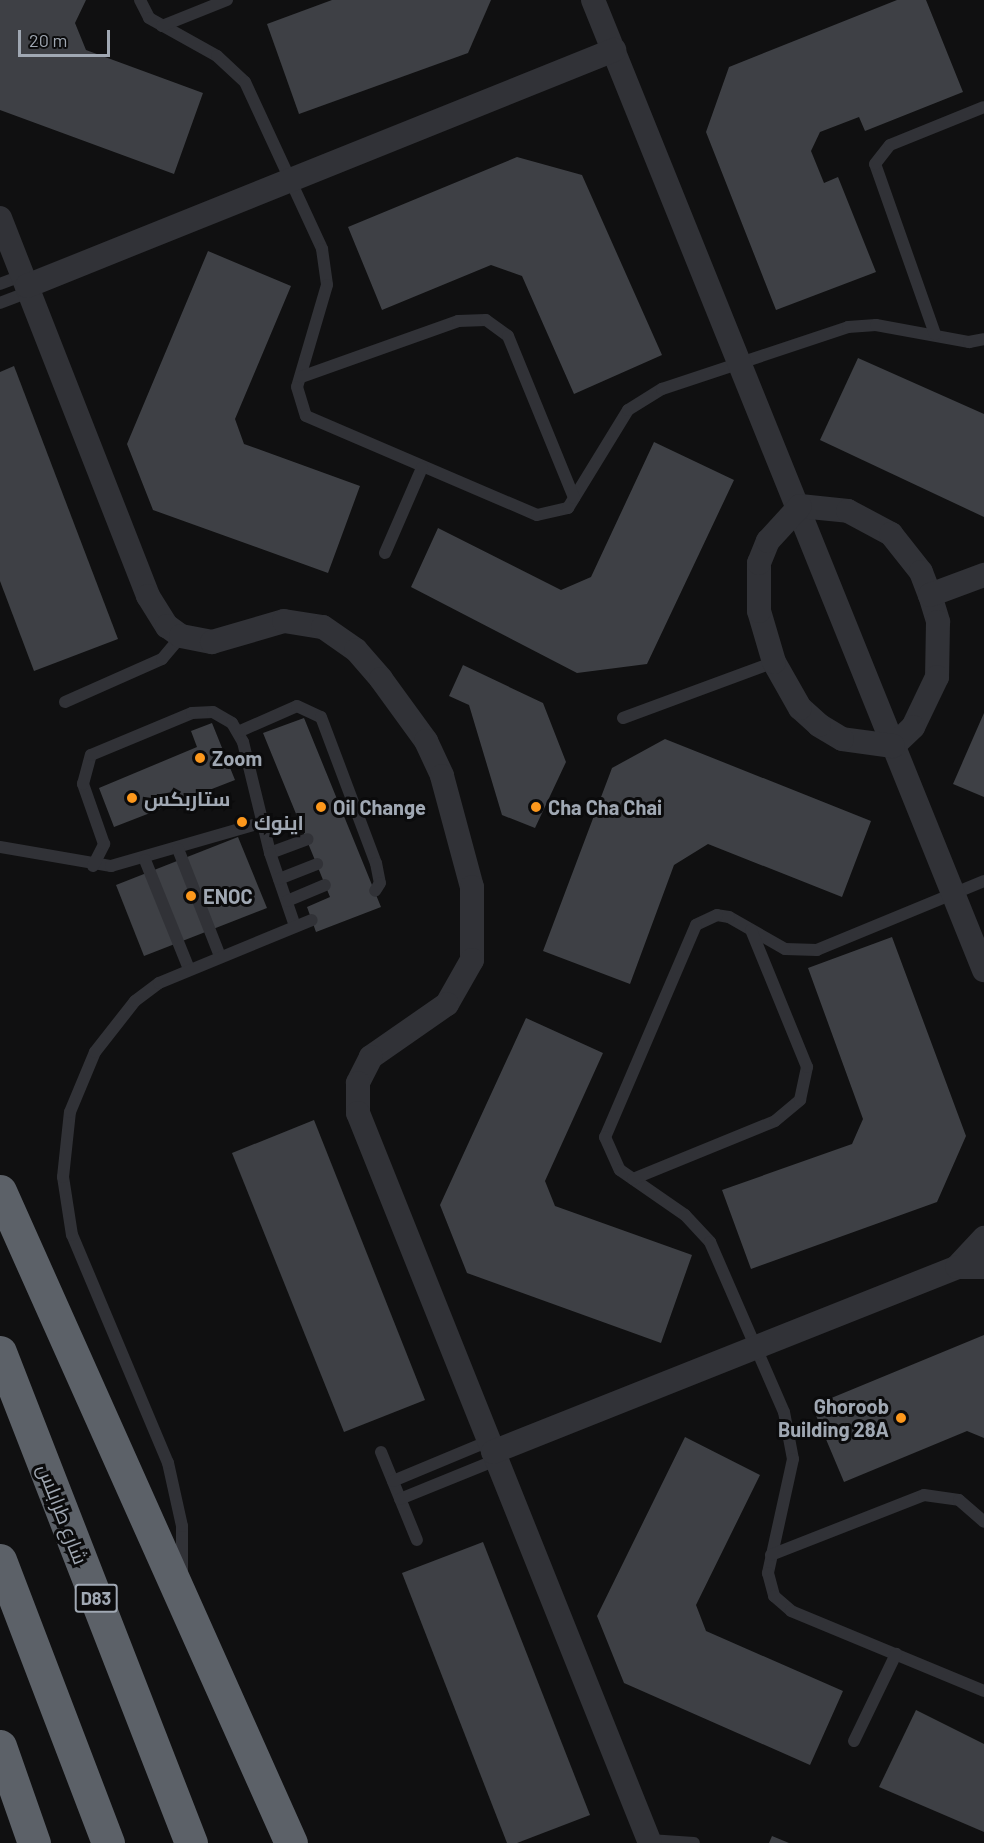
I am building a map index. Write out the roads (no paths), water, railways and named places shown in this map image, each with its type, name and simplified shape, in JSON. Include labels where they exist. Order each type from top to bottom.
[{"type":"highway","points":[[0,1191],[182,1591],[291,1843]]},
{"type":"highway","name":"شارع طرابلس","points":[[0,1352],[191,1843]]},
{"type":"highway","points":[[0,1560],[108,1843]]},
{"type":"highway","points":[[0,1746],[34,1843]]},
{"type":"street","points":[[593,0],[800,506],[893,746],[984,970]]},
{"type":"street","points":[[26,284],[614,50]]},
{"type":"street","points":[[0,218],[148,596],[167,626],[181,636],[212,642],[284,621],[304,622],[340,637],[405,709],[456,812],[472,887],[472,960],[447,1004],[371,1057],[356,1098],[492,1451],[649,1842]]},
{"type":"street","points":[[800,506],[848,511],[891,534],[908,552],[930,595],[938,622],[937,677],[913,727],[893,746]]},
{"type":"street","points":[[800,506],[768,541],[759,563],[759,611],[774,662],[800,708],[819,725],[842,739],[893,746]]},
{"type":"street","points":[[930,595],[984,575]]},
{"type":"street","points":[[957,1267],[984,1238]]},
{"type":"street","points":[[492,1451],[957,1267],[984,1267]]},
{"type":"lane","points":[[140,0],[162,26],[217,56],[245,82],[292,178],[327,273],[297,397],[314,422],[537,516],[559,514],[574,498],[619,421],[638,401],[741,360],[848,327],[935,334],[969,342],[984,339]]},
{"type":"lane","points":[[162,26],[227,0]]},
{"type":"lane","points":[[935,334],[875,164],[890,145],[984,107]]},
{"type":"lane","points":[[0,284],[26,284]]},
{"type":"lane","points":[[0,303],[26,284]]},
{"type":"lane","points":[[301,377],[458,321],[486,320],[508,336],[574,498]]},
{"type":"lane","points":[[385,553],[422,468]]},
{"type":"lane","points":[[65,702],[148,667],[181,636]]},
{"type":"lane","points":[[623,718],[774,662]]},
{"type":"lane","points":[[238,732],[288,708],[314,711],[326,724],[355,822],[380,883],[375,891]]},
{"type":"lane","points":[[93,866],[104,844],[83,784],[91,755],[202,711],[223,716],[238,732],[270,853],[295,926]]},
{"type":"lane","points":[[0,846],[93,866],[145,860],[263,822]]},
{"type":"lane","points":[[270,853],[308,839]]},
{"type":"lane","points":[[178,849],[220,956]]},
{"type":"lane","points":[[145,860],[189,969]]},
{"type":"lane","points":[[279,879],[317,864]]},
{"type":"lane","points":[[984,881],[817,950],[785,949],[717,915],[696,925],[689,935],[608,1125],[612,1161],[633,1179],[685,1215],[710,1242],[756,1346],[793,1443],[771,1556],[769,1585],[781,1605],[984,1691]]},
{"type":"lane","points":[[287,901],[325,885]]},
{"type":"lane","points":[[182,1591],[182,1526],[168,1462],[72,1235],[63,1177],[70,1112],[95,1052],[135,1001],[189,969],[312,920]]},
{"type":"lane","points":[[633,1179],[775,1121],[800,1100],[807,1067],[751,930]]},
{"type":"lane","points":[[393,1481],[492,1451]]},
{"type":"lane","points":[[400,1499],[492,1451]]},
{"type":"lane","points":[[381,1452],[417,1539]]},
{"type":"lane","points":[[771,1556],[924,1495],[959,1500],[984,1522]]},
{"type":"lane","points":[[854,1741],[896,1654]]},
{"type":"lane","points":[[649,1842],[694,1843]]},
{"type":"place","name":"Zoom","points":[[200,758]]},
{"type":"place","name":"ستاربكس","points":[[132,798]]},
{"type":"place","name":"Oil Change","points":[[321,807]]},
{"type":"place","name":"Cha Cha Chai","points":[[536,807]]},
{"type":"place","name":"اينوك","points":[[242,822]]},
{"type":"place","name":"ENOC","points":[[191,896]]},
{"type":"place","name":"Ghoroob Building 28A","points":[[901,1418]]}]
